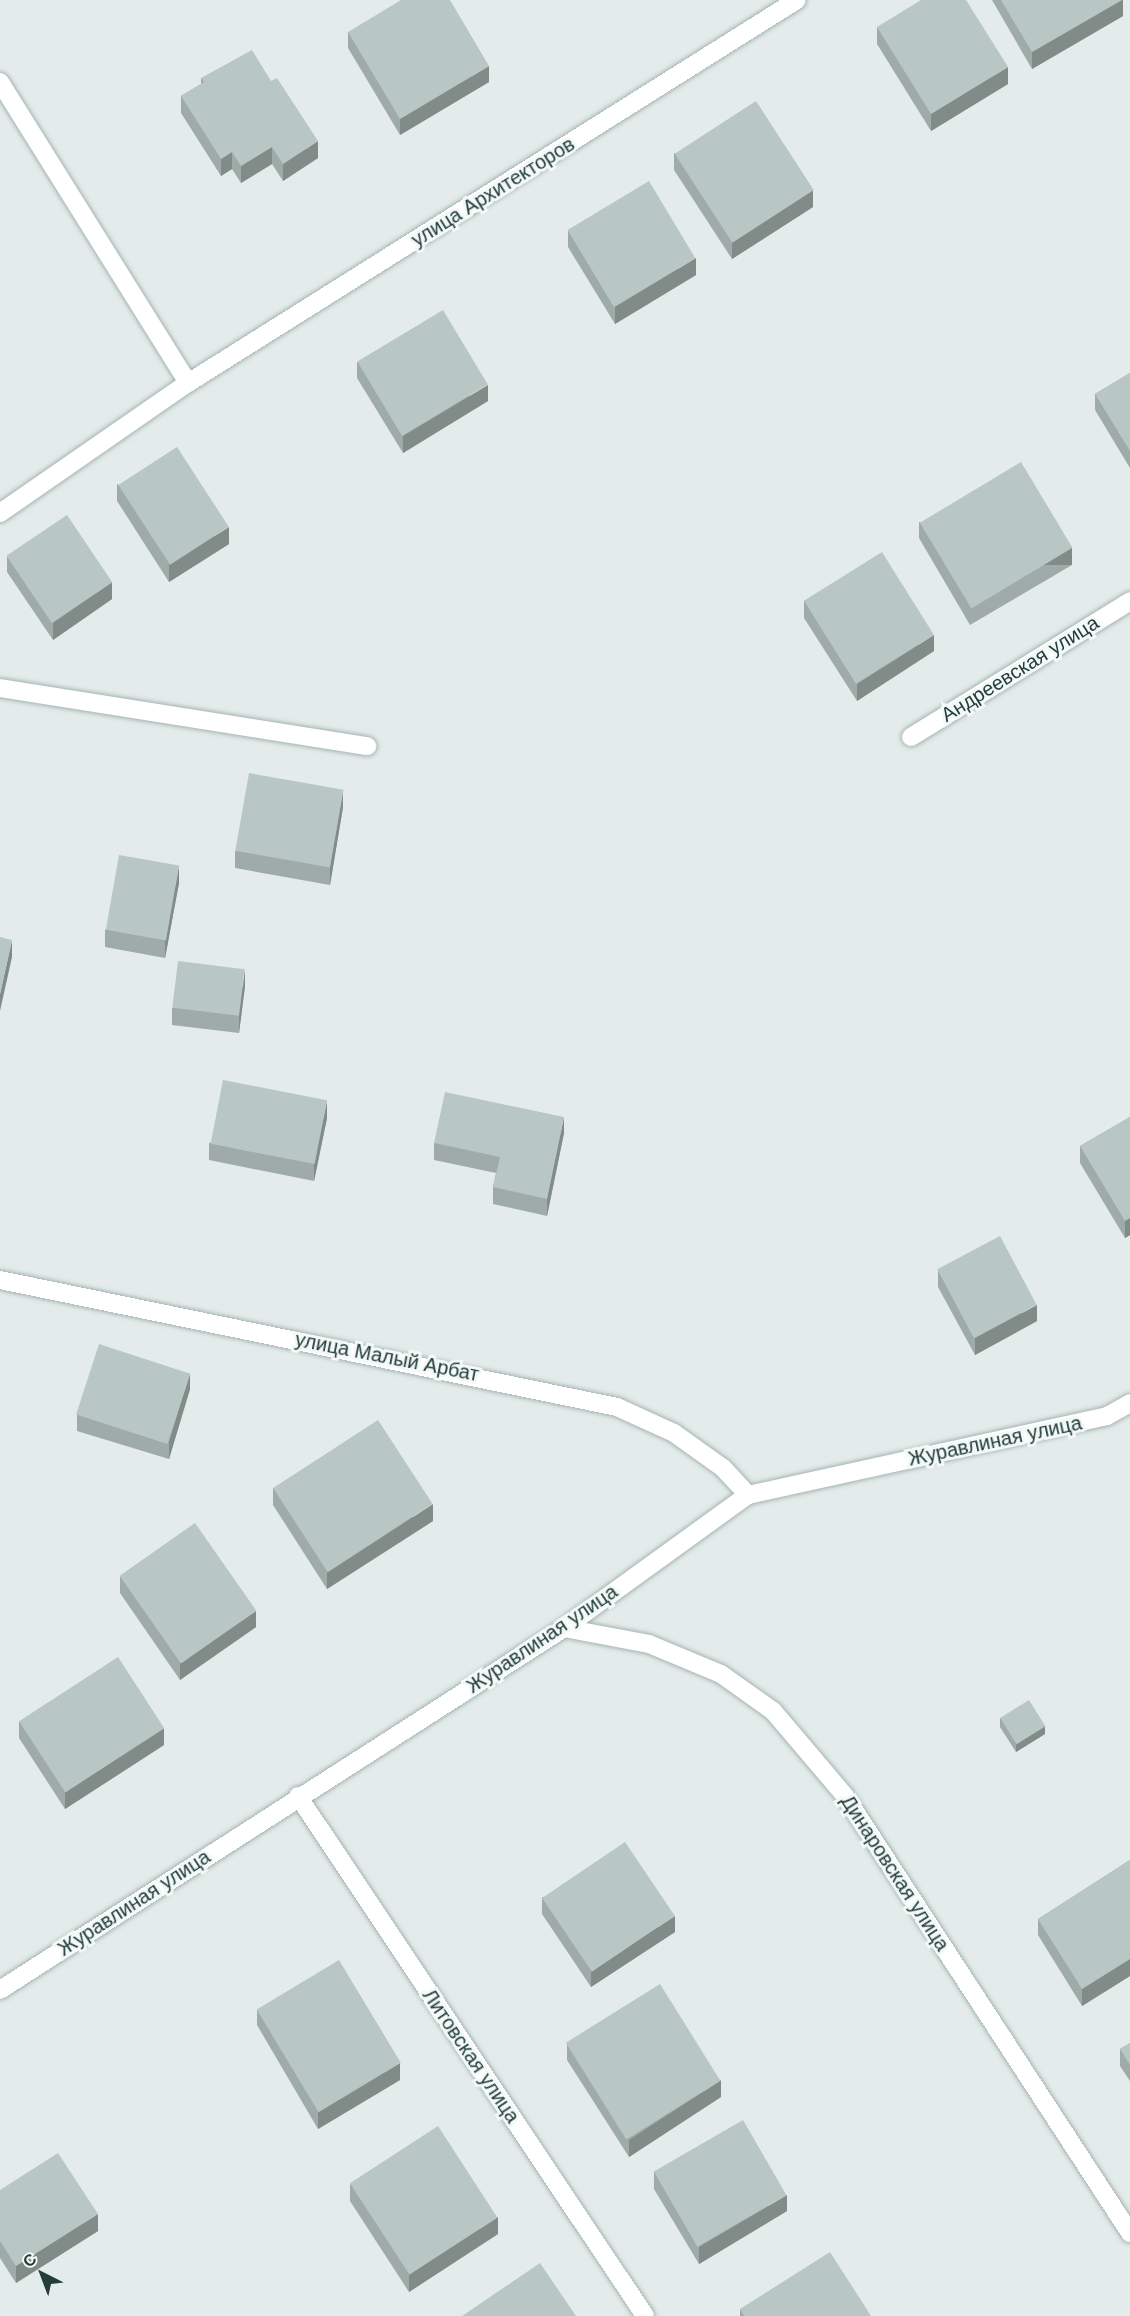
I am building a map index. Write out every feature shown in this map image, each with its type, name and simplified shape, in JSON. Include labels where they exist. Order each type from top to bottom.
[{"type":"street","name":"улица Архитекторов","points":[[0,513],[188,383],[797,0]]},
{"type":"street","points":[[0,81],[188,383]]},
{"type":"street","name":"Андреевская улица","points":[[911,737],[1130,601]]},
{"type":"street","points":[[0,688],[367,746]]},
{"type":"street","name":"улица Малый Арбат","points":[[0,1280],[618,1407],[674,1433],[723,1468],[748,1495]]},
{"type":"street","name":"Журавлиная улица","points":[[0,1990],[298,1796],[564,1628],[748,1495],[1107,1416],[1130,1403]]},
{"type":"street","name":"Динаровская улица","points":[[564,1628],[649,1644],[721,1674],[773,1712],[845,1796],[1130,2233]]},
{"type":"street","name":"Литовская улица","points":[[298,1796],[645,2316]]},
{"type":"building","points":[[401,0],[450,0],[489,66],[400,119],[348,32]]},
{"type":"building","points":[[921,0],[966,0],[1008,67],[931,114],[877,27]]},
{"type":"building","points":[[1001,0],[1122,0],[1032,52]]},
{"type":"building","points":[[252,50],[271,81],[277,78],[318,141],[283,164],[272,147],[241,166],[232,152],[221,159],[181,96],[204,82],[201,78]]},
{"type":"building","points":[[756,101],[814,190],[732,243],[675,154]]},
{"type":"building","points":[[649,181],[695,258],[614,307],[568,230]]},
{"type":"building","points":[[443,310],[488,385],[402,436],[357,362]]},
{"type":"building","points":[[1130,373],[1130,451],[1095,394]]},
{"type":"building","points":[[177,447],[229,527],[170,565],[118,485]]},
{"type":"building","points":[[1021,462],[1073,548],[971,608],[920,523]]},
{"type":"building","points":[[67,515],[112,582],[52,623],[6,556]]},
{"type":"building","points":[[882,552],[934,635],[856,684],[804,601]]},
{"type":"building","points":[[249,773],[344,790],[330,867],[235,851]]},
{"type":"building","points":[[119,855],[179,866],[166,940],[106,930]]},
{"type":"building","points":[[0,937],[12,940],[0,994]]},
{"type":"building","points":[[178,961],[245,969],[239,1016],[172,1008]]},
{"type":"building","points":[[223,1080],[327,1100],[315,1164],[211,1144]]},
{"type":"building","points":[[445,1092],[564,1117],[547,1199],[493,1187],[500,1157],[434,1143]]},
{"type":"building","points":[[1130,1117],[1130,1218],[1125,1221],[1080,1146]]},
{"type":"building","points":[[1000,1236],[1037,1305],[974,1338],[937,1269]]},
{"type":"building","points":[[99,1344],[190,1374],[167,1444],[76,1414]]},
{"type":"building","points":[[378,1420],[432,1504],[328,1572],[273,1488]]},
{"type":"building","points":[[195,1523],[256,1611],[181,1663],[120,1576]]},
{"type":"building","points":[[118,1657],[164,1728],[65,1793],[19,1721]]},
{"type":"building","points":[[1029,1700],[1045,1726],[1017,1744],[1000,1718]]},
{"type":"building","points":[[625,1842],[675,1916],[592,1972],[542,1898]]},
{"type":"building","points":[[1130,1860],[1130,1959],[1082,1989],[1038,1919]]},
{"type":"building","points":[[339,1960],[401,2063],[319,2112],[257,2009]]},
{"type":"building","points":[[660,1984],[720,2081],[626,2139],[566,2043]]},
{"type":"building","points":[[1130,2043],[1130,2065],[1120,2049]]},
{"type":"building","points":[[743,2120],[786,2195],[697,2247],[654,2172]]},
{"type":"building","points":[[438,2126],[497,2217],[409,2275],[350,2183]]},
{"type":"building","points":[[58,2153],[98,2214],[16,2266],[0,2241],[0,2190]]},
{"type":"building","points":[[830,2252],[871,2316],[744,2316],[740,2309]]},
{"type":"building","points":[[540,2263],[576,2316],[462,2316]]}]
